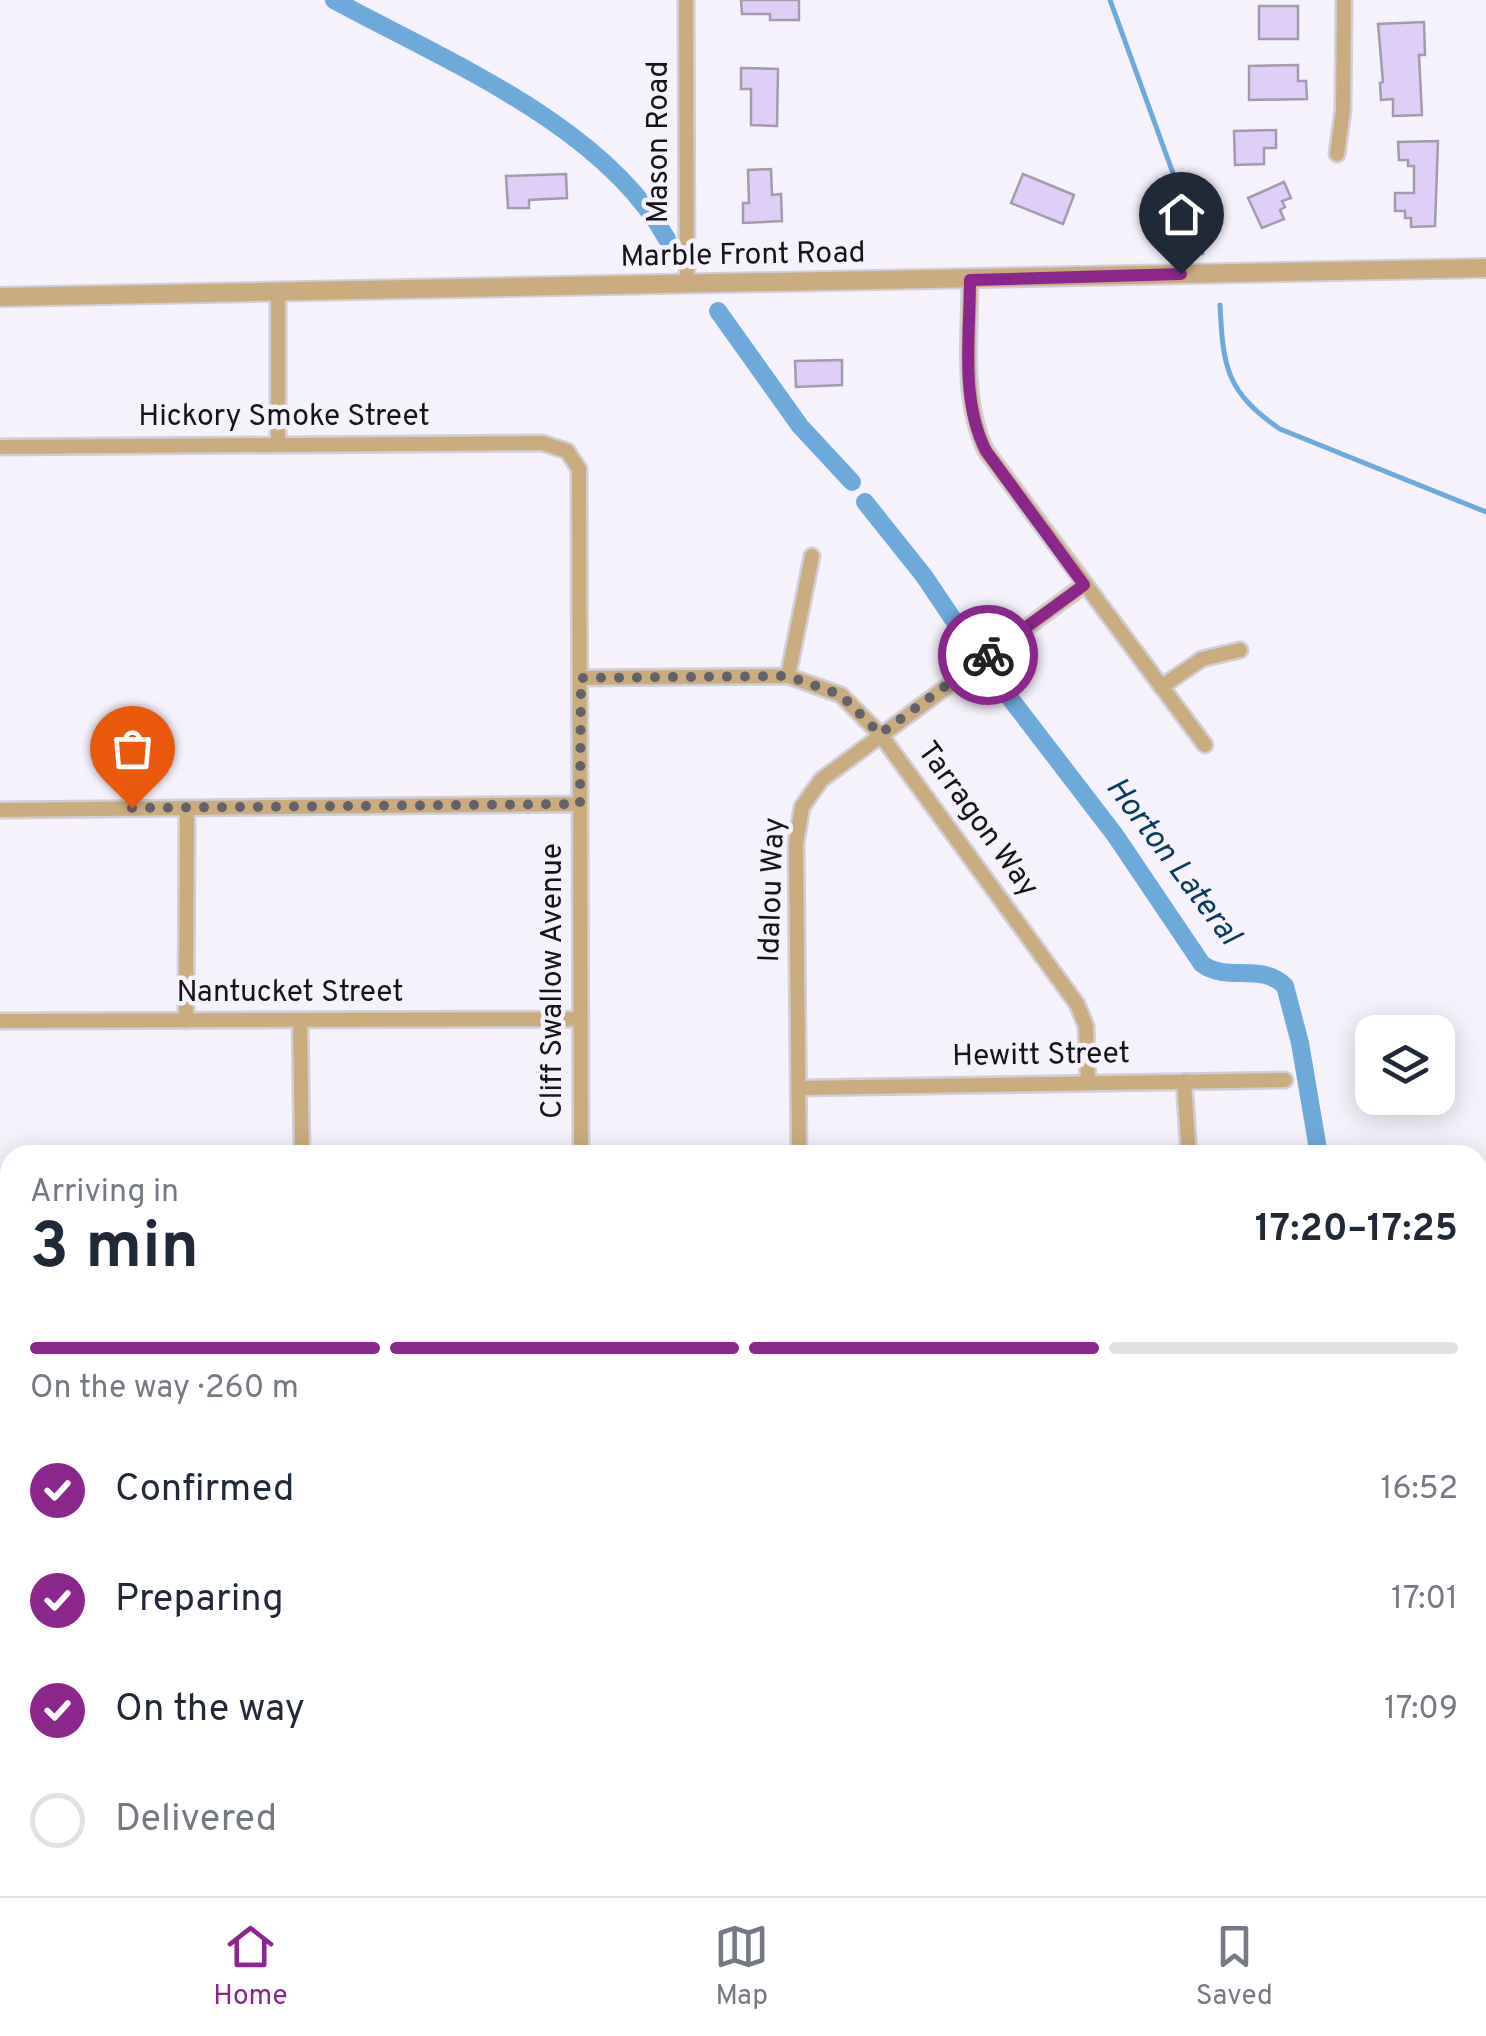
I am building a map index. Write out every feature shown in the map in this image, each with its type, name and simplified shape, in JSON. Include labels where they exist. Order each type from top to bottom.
[{"type":"street","name":"Mason Road","points":[[686,0],[687,284]]},
{"type":"street","points":[[1337,154],[1343,110],[1344,0]]},
{"type":"street","name":"Marble Front Road","points":[[0,298],[1486,268]]},
{"type":"street","points":[[970,280],[970,408],[986,451],[1205,744]]},
{"type":"street","points":[[278,293],[278,445]]},
{"type":"street","name":"Hickory Smoke Street","points":[[0,447],[542,443],[568,451]]},
{"type":"street","name":"Cliff Swallow Avenue","points":[[568,451],[579,469],[581,1145]]},
{"type":"street","points":[[788,676],[812,556]]},
{"type":"street","name":"Idalou Way","points":[[798,1145],[796,843],[802,806],[820,780],[1084,585]]},
{"type":"street","points":[[1161,687],[1202,660],[1240,650]]},
{"type":"street","name":"Tarragon Way","points":[[581,678],[788,676],[841,695],[880,734],[1077,1004],[1086,1026],[1088,1082]]},
{"type":"street","points":[[0,810],[580,804]]},
{"type":"street","points":[[186,1020],[187,808]]},
{"type":"street","name":"Nantucket Street","points":[[0,1021],[580,1019]]},
{"type":"street","points":[[300,1020],[302,1145]]},
{"type":"street","points":[[1184,1080],[1189,1145]]},
{"type":"street","name":"Hewitt Street","points":[[798,1088],[1285,1080]]},
{"type":"building","points":[[741,0],[799,0],[799,20],[770,20],[770,14],[742,14]]},
{"type":"building","points":[[1259,6],[1298,6],[1298,39],[1259,39]]},
{"type":"building","points":[[1424,22],[1425,55],[1419,55],[1422,115],[1393,116],[1393,99],[1381,100],[1378,24]]},
{"type":"building","points":[[1298,65],[1298,81],[1306,81],[1307,99],[1249,100],[1249,66]]},
{"type":"building","points":[[741,68],[778,69],[777,126],[751,125],[751,89],[741,89]]},
{"type":"building","points":[[1276,130],[1276,148],[1264,148],[1264,164],[1235,165],[1234,131]]},
{"type":"building","points":[[1438,141],[1435,226],[1411,227],[1411,218],[1405,218],[1405,211],[1395,211],[1395,193],[1414,193],[1414,166],[1408,166],[1408,160],[1399,160],[1398,142]]},
{"type":"building","points":[[771,169],[772,195],[781,194],[782,221],[743,223],[743,203],[749,203],[748,170]]},
{"type":"building","points":[[566,174],[567,198],[529,200],[529,208],[508,208],[506,176]]},
{"type":"building","points":[[1023,174],[1074,195],[1063,224],[1011,203]]},
{"type":"building","points":[[1284,182],[1291,198],[1282,201],[1284,219],[1262,228],[1248,198]]},
{"type":"building","points":[[842,360],[842,385],[796,387],[795,361]]},
{"type":"waterway","name":"Horton Lateral","points":[[334,0],[472,72],[563,129],[604,162],[639,199],[667,239]]},
{"type":"waterway","points":[[1110,0],[1202,253]]},
{"type":"waterway","points":[[1220,305],[1223,345],[1231,376],[1248,403],[1262,416],[1280,429],[1486,512]]},
{"type":"waterway","name":"Horton Lateral","points":[[718,311],[800,426],[852,482]]},
{"type":"waterway","name":"Horton Lateral","points":[[865,502],[924,576],[961,631]]},
{"type":"waterway","name":"Horton Lateral","points":[[1003,689],[1115,835],[1202,964],[1222,972],[1265,975],[1285,986],[1300,1043],[1317,1145]]},
{"type":"way so far","points":[[132,808],[580,804],[581,678],[788,676],[841,695],[880,734],[988,655]]},
{"type":"route","points":[[988,655],[1084,585],[986,451],[975,429],[970,408],[970,280],[1181,274]]}]
